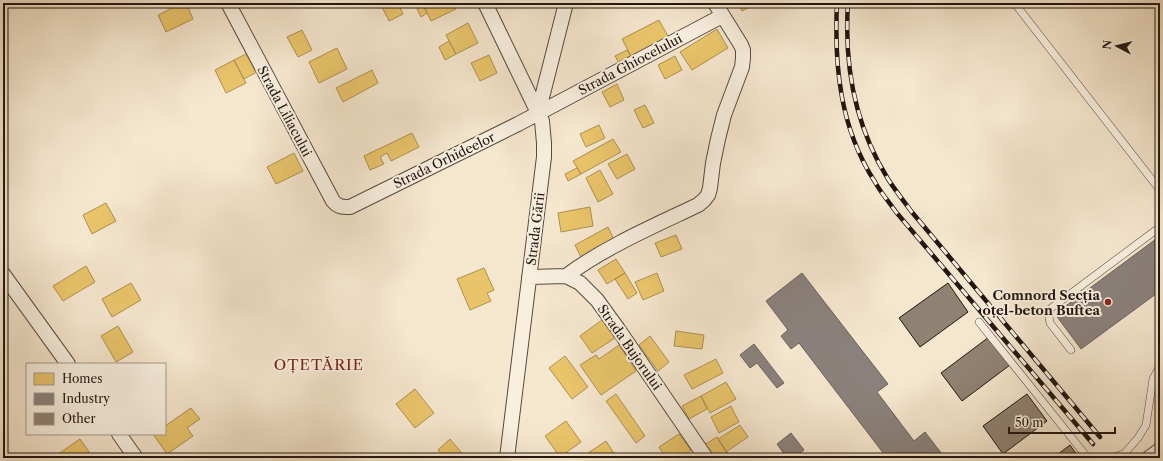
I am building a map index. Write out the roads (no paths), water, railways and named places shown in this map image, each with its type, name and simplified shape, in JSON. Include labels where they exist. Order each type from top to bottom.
[{"type":"street","name":"Strada Liliacului","points":[[228,3],[333,201],[340,207],[350,207]]},
{"type":"street","points":[[484,3],[538,113]]},
{"type":"street","name":"Strada Gării","points":[[506,458],[544,143],[542,121],[538,113],[566,3]]},
{"type":"street","points":[[529,277],[566,276],[582,264],[604,251],[698,205],[708,195],[718,139],[744,58],[743,50],[715,3]]},
{"type":"street","name":"Strada Ghiocelului","points":[[538,113],[722,16]]},
{"type":"street","name":"Strada Orhideelor","points":[[350,207],[485,141],[538,113]]},
{"type":"street","points":[[3,274],[67,363]]},
{"type":"street","name":"Strada Bujorului","points":[[566,276],[580,283],[596,300],[618,329],[706,458]]},
{"type":"street","points":[[120,435],[136,458]]},
{"type":"street","points":[[1149,458],[1160,450]]},
{"type":"lane","points":[[1016,5],[1160,190]]},
{"type":"lane","points":[[1071,350],[1050,323],[1050,309],[1160,227]]},
{"type":"lane","points":[[979,322],[1090,458]]},
{"type":"lane","points":[[1112,458],[1125,453],[1138,438],[1146,425],[1153,379],[1160,366]]},
{"type":"railway","points":[[837,3],[836,27],[838,73],[842,96],[854,140],[863,161],[877,186],[896,212],[1093,444]]},
{"type":"railway","points":[[848,3],[848,49],[854,94],[867,138],[888,179],[911,211],[1100,437]]},
{"type":"place","name":"Comnord Secția oțel-beton Buftea","points":[[1108,302]]},
{"type":"district","name":"OȚETĂRIE","points":[[319,364]]}]
